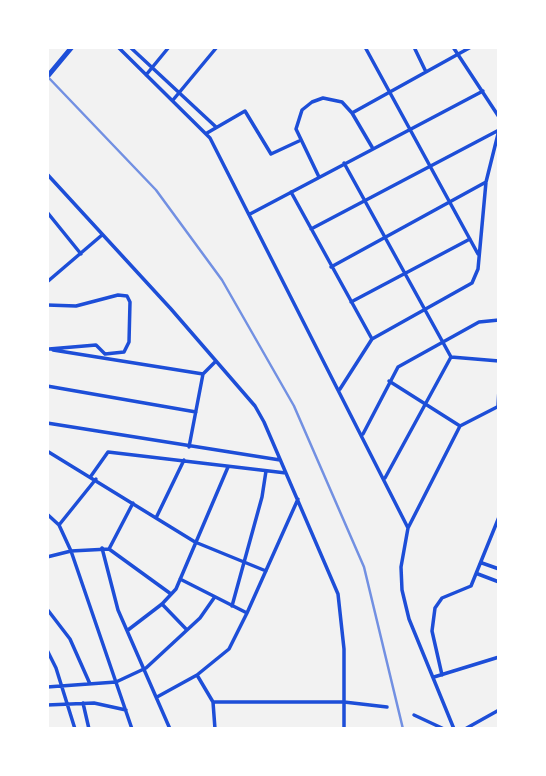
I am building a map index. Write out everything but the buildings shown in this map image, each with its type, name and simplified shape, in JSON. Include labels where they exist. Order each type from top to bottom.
[{"type":"main road","points":[[47,77],[72,47]]},
{"type":"street","points":[[118,47],[207,133],[363,434],[408,528]]},
{"type":"street","points":[[130,47],[216,127]]},
{"type":"street","points":[[146,75],[169,47]]},
{"type":"street","points":[[173,100],[218,47]]},
{"type":"street","points":[[365,47],[479,256]]},
{"type":"street","points":[[414,47],[426,72]]},
{"type":"street","points":[[453,47],[499,117]]},
{"type":"street","points":[[352,113],[471,47]]},
{"type":"street","points":[[249,214],[483,91]]},
{"type":"street","points":[[319,177],[299,141],[297,119],[312,102],[333,99],[342,102],[352,113],[372,148]]},
{"type":"street","points":[[207,133],[245,111],[271,154],[299,141]]},
{"type":"street","points":[[311,229],[499,130]]},
{"type":"street","points":[[339,389],[372,339],[472,283],[479,256],[486,181],[499,130]]},
{"type":"street","points":[[344,163],[451,357]]},
{"type":"street","points":[[47,174],[254,406],[281,460],[338,594],[344,649],[344,729]]},
{"type":"street","points":[[331,267],[486,181]]},
{"type":"street","points":[[291,192],[372,339]]},
{"type":"street","points":[[47,212],[81,254]]},
{"type":"street","points":[[47,282],[102,236]]},
{"type":"street","points":[[351,302],[470,239]]},
{"type":"street","points":[[47,305],[76,306],[118,295],[127,296],[130,302],[129,342],[124,352],[105,354],[96,345],[48,349]]},
{"type":"street","points":[[363,434],[389,381],[404,362],[485,320],[499,320]]},
{"type":"street","points":[[48,349],[68,355],[204,374]]},
{"type":"street","points":[[451,357],[499,361]]},
{"type":"street","points":[[385,478],[451,357]]},
{"type":"street","points":[[189,448],[204,374],[216,361]]},
{"type":"street","points":[[389,381],[460,425]]},
{"type":"street","points":[[47,386],[196,412]]},
{"type":"street","points":[[454,729],[413,633],[402,590],[401,567],[408,528],[460,425],[498,406],[499,389]]},
{"type":"street","points":[[47,423],[189,448],[281,460]]},
{"type":"street","points":[[47,451],[195,542],[266,571]]},
{"type":"street","points":[[91,476],[108,452],[286,473]]},
{"type":"street","points":[[156,518],[184,459]]},
{"type":"street","points":[[128,630],[171,594],[228,467]]},
{"type":"street","points":[[232,606],[262,497],[265,471]]},
{"type":"street","points":[[59,525],[96,479]]},
{"type":"street","points":[[157,696],[197,675],[229,649],[298,499]]},
{"type":"street","points":[[109,549],[133,503]]},
{"type":"street","points":[[47,514],[59,525],[71,551],[132,729]]},
{"type":"street","points":[[442,675],[432,631],[435,608],[442,598],[471,586],[499,517]]},
{"type":"street","points":[[491,539],[499,541]]},
{"type":"street","points":[[102,548],[112,591],[170,729]]},
{"type":"street","points":[[47,557],[71,551],[109,549],[171,594]]},
{"type":"street","points":[[482,564],[499,569]]},
{"type":"street","points":[[478,574],[499,582]]},
{"type":"street","points":[[180,579],[247,613]]},
{"type":"street","points":[[47,687],[116,682],[146,668],[187,630],[214,598]]},
{"type":"street","points":[[162,604],[187,630]]},
{"type":"street","points":[[47,609],[70,639],[90,684]]},
{"type":"street","points":[[47,650],[62,686],[75,729]]},
{"type":"street","points":[[434,677],[499,657]]},
{"type":"street","points":[[197,675],[213,702],[215,729]]},
{"type":"street","points":[[213,702],[344,702],[387,707]]},
{"type":"street","points":[[47,705],[83,703],[126,710]]},
{"type":"street","points":[[83,703],[89,729]]},
{"type":"street","points":[[465,729],[499,710]]},
{"type":"street","points":[[414,715],[444,729]]},
{"type":"railway","points":[[47,76],[156,190],[222,280],[294,406],[364,567],[403,729]]}]
